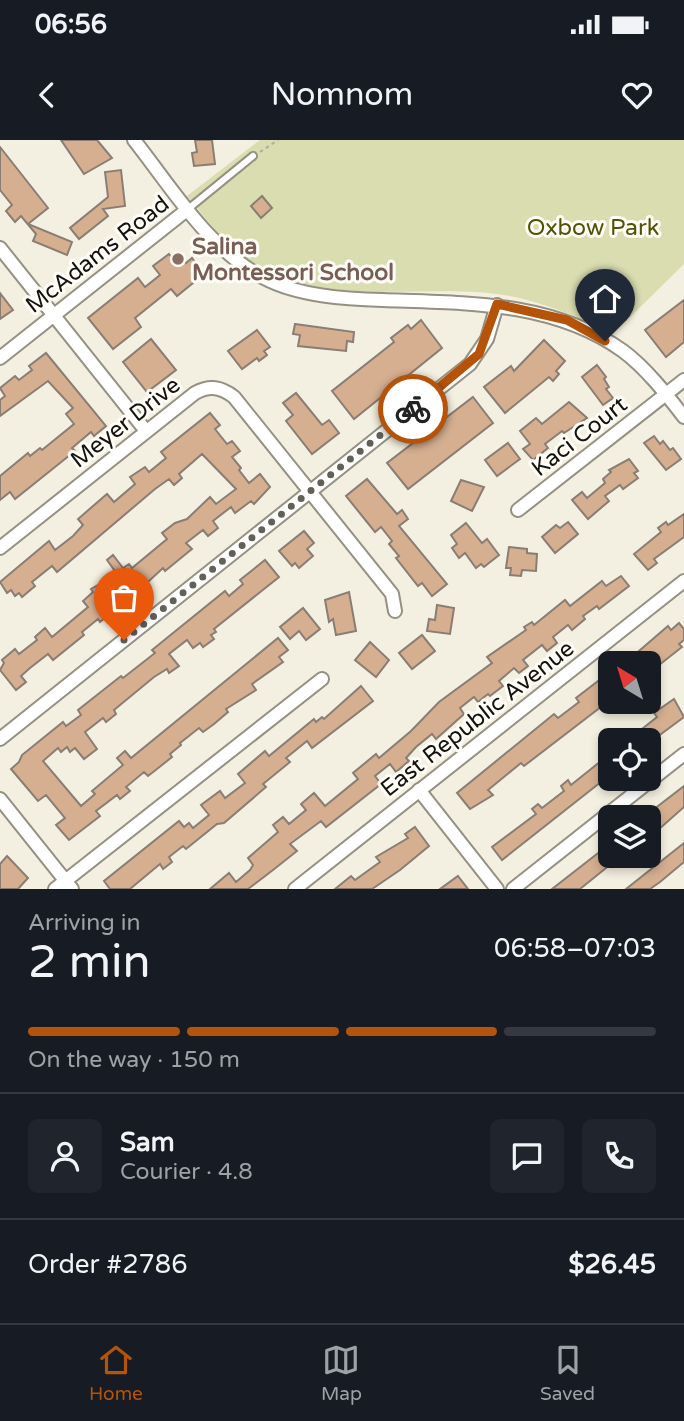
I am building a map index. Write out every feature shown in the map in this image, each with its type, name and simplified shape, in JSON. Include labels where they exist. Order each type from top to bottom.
[{"type":"street","points":[[134,140],[222,249],[265,279],[332,299],[497,304],[567,320],[624,352],[666,394],[684,418]]},
{"type":"street","name":"McAdams Road","points":[[0,358],[188,209]]},
{"type":"street","points":[[0,247],[146,431]]},
{"type":"street","points":[[0,739],[470,364],[487,339],[497,304]]},
{"type":"street","name":"Kaci Court","points":[[518,510],[684,380]]},
{"type":"street","name":"Meyer Drive","points":[[0,548],[204,388],[226,391],[392,594],[395,611]]},
{"type":"street","name":"East Republic Avenue","points":[[295,889],[684,580]]},
{"type":"street","points":[[0,799],[64,886],[322,679]]},
{"type":"street","points":[[513,889],[684,754]]},
{"type":"street","points":[[419,790],[497,889]]},
{"type":"lane","points":[[188,209],[253,156]]},
{"type":"path","points":[[253,156],[278,140]]},
{"type":"green space","name":"Oxbow Park","points":[[260,140],[684,140],[684,264],[613,334],[556,309],[512,296],[468,292],[350,291],[292,281],[264,270],[242,256],[187,196]]},
{"type":"building","points":[[61,140],[97,140],[112,158],[84,174]]},
{"type":"building","points":[[195,140],[212,140],[215,164],[194,166],[192,153],[197,152]]},
{"type":"building","points":[[0,147],[48,208],[28,224],[72,242],[67,255],[33,241],[36,234],[21,216],[15,222],[6,211],[12,205],[0,190]]},
{"type":"building","points":[[121,170],[125,206],[103,209],[108,216],[79,239],[70,228],[108,197],[105,172]]},
{"type":"building","points":[[262,196],[272,208],[261,218],[251,206]]},
{"type":"building","points":[[169,254],[175,262],[181,257],[186,263],[192,258],[204,274],[177,296],[171,289],[135,318],[141,327],[113,349],[88,318],[138,278],[145,287],[160,275],[153,266]]},
{"type":"building","points":[[0,293],[13,310],[0,319]]},
{"type":"building","points":[[684,300],[684,342],[666,357],[645,330]]},
{"type":"building","points":[[421,320],[442,348],[354,419],[332,391],[394,342],[391,338],[408,325],[411,329]]},
{"type":"building","points":[[295,324],[354,332],[353,342],[347,341],[346,351],[298,346],[300,335],[293,334]]},
{"type":"building","points":[[257,330],[270,347],[264,351],[267,355],[259,361],[257,358],[242,369],[228,351]]},
{"type":"building","points":[[151,339],[176,370],[147,392],[123,362]]},
{"type":"building","points":[[544,340],[565,361],[556,371],[559,374],[553,381],[549,377],[505,413],[484,387],[511,366],[514,371]]},
{"type":"building","points":[[46,353],[106,426],[94,436],[91,432],[72,448],[75,451],[15,499],[10,492],[0,500],[0,476],[28,453],[30,456],[40,448],[42,450],[74,424],[66,414],[73,408],[48,381],[0,416],[0,400],[5,396],[0,388],[15,376],[19,380],[32,370],[29,366]]},
{"type":"building","points":[[597,365],[606,377],[604,379],[609,387],[606,389],[613,398],[603,405],[582,377]]},
{"type":"building","points":[[296,393],[322,425],[329,420],[339,433],[312,454],[286,421],[293,415],[283,403]]},
{"type":"building","points":[[473,397],[493,423],[408,489],[387,463]]},
{"type":"building","points":[[569,402],[587,418],[564,433],[562,431],[545,444],[548,448],[533,460],[523,449],[530,444],[520,431],[536,418],[542,424]]},
{"type":"building","points":[[210,413],[220,425],[215,429],[227,444],[232,441],[240,451],[232,457],[249,483],[260,474],[270,487],[254,504],[251,501],[235,513],[231,507],[213,521],[218,528],[208,536],[203,530],[186,543],[192,549],[165,571],[163,568],[135,594],[130,588],[114,600],[107,607],[112,612],[82,632],[84,635],[53,660],[48,654],[30,668],[21,676],[26,682],[16,690],[0,670],[4,663],[2,660],[15,649],[19,654],[37,640],[35,637],[45,628],[52,637],[88,607],[83,601],[93,592],[91,589],[117,574],[107,560],[113,555],[123,568],[129,564],[132,568],[167,539],[162,533],[175,523],[187,519],[210,497],[216,504],[236,489],[202,454],[179,474],[182,478],[174,485],[169,479],[155,489],[57,572],[52,566],[32,582],[35,586],[22,597],[19,593],[15,596],[11,590],[7,593],[0,582],[49,541],[55,550],[73,536],[83,525],[78,519],[107,494],[114,502],[135,484],[130,477],[145,467],[149,472],[166,458],[161,452]]},
{"type":"building","points":[[654,436],[660,444],[663,441],[670,450],[673,448],[681,459],[666,470],[644,443]]},
{"type":"building","points":[[508,443],[520,459],[497,476],[485,460]]},
{"type":"building","points":[[629,459],[638,471],[634,473],[638,478],[623,489],[620,485],[605,496],[609,501],[588,519],[572,500],[582,492],[587,498],[605,483],[603,479],[611,472],[609,470]]},
{"type":"building","points":[[367,479],[397,514],[402,510],[408,519],[399,526],[447,584],[432,596],[422,583],[418,586],[396,558],[399,556],[389,544],[392,541],[381,527],[375,532],[346,496]]},
{"type":"building","points":[[461,480],[484,487],[472,511],[451,501]]},
{"type":"building","points":[[684,514],[684,537],[654,559],[657,563],[648,570],[634,554],[661,532],[658,528]]},
{"type":"building","points":[[568,522],[578,534],[555,553],[542,537],[556,525],[560,528]]},
{"type":"building","points":[[466,523],[482,543],[487,539],[499,555],[484,567],[481,564],[476,568],[465,553],[459,558],[452,548],[457,544],[451,535]]},
{"type":"building","points":[[304,531],[314,543],[307,549],[313,556],[299,568],[295,563],[292,566],[279,551]]},
{"type":"building","points":[[509,547],[527,549],[527,553],[537,554],[536,571],[522,570],[521,576],[510,575],[511,568],[506,568]]},
{"type":"building","points":[[265,560],[279,577],[214,629],[216,632],[211,635],[214,639],[203,647],[200,643],[193,648],[187,640],[169,654],[179,666],[169,673],[167,669],[154,677],[114,710],[116,714],[106,722],[103,718],[85,732],[97,749],[84,759],[75,748],[70,752],[67,747],[61,752],[58,748],[43,761],[81,806],[95,794],[92,791],[123,765],[117,758],[125,751],[131,758],[278,638],[288,650],[279,657],[283,662],[252,684],[256,690],[226,709],[228,712],[214,724],[203,732],[199,728],[180,743],[170,754],[172,757],[148,776],[144,772],[126,787],[130,791],[120,799],[117,795],[96,811],[100,816],[69,840],[56,825],[65,818],[46,795],[38,801],[11,769],[22,755],[63,722],[66,726],[81,715],[78,710],[155,653],[152,650],[225,591],[229,596],[243,584],[240,580]]},
{"type":"building","points":[[621,576],[629,586],[599,609],[597,606],[583,616],[585,619],[572,630],[568,625],[553,637],[557,643],[547,651],[542,645],[523,660],[528,666],[519,673],[514,668],[499,681],[503,686],[490,696],[488,694],[478,702],[474,697],[460,708],[464,714],[436,739],[432,734],[416,747],[406,758],[409,761],[396,772],[390,764],[375,776],[381,784],[326,827],[321,821],[290,844],[297,851],[273,870],[248,889],[210,889],[229,873],[236,882],[253,865],[248,858],[278,832],[273,825],[283,817],[289,824],[306,810],[301,804],[314,793],[325,806],[358,779],[353,773],[376,754],[379,758],[439,702],[492,663],[487,657],[526,630],[524,627],[532,622],[534,625],[565,600],[570,606],[602,581],[606,586]]},
{"type":"building","points":[[349,592],[356,631],[336,635],[333,619],[329,622],[325,600]]},
{"type":"building","points":[[437,605],[454,608],[450,634],[427,631],[429,619],[435,620]]},
{"type":"building","points":[[303,608],[320,629],[306,640],[299,631],[290,639],[280,627]]},
{"type":"building","points":[[679,623],[684,629],[684,640],[679,644],[682,647],[662,663],[662,651],[639,651],[668,626],[671,630]]},
{"type":"building","points":[[422,635],[435,651],[412,669],[399,653]]},
{"type":"building","points":[[370,642],[389,660],[376,677],[355,660]]},
{"type":"building","points":[[598,681],[598,709],[524,766],[521,763],[488,790],[493,795],[470,809],[457,793],[554,714],[558,718],[579,702],[576,698]]},
{"type":"building","points":[[361,686],[373,701],[312,748],[307,741],[286,758],[290,762],[263,784],[266,787],[224,823],[217,824],[186,849],[183,846],[169,857],[172,862],[163,869],[160,864],[130,889],[110,889],[104,881],[179,821],[184,827],[189,823],[193,828],[209,815],[201,805],[220,791],[225,798],[245,783],[238,774],[265,751],[269,756],[314,719],[316,722],[322,717],[324,719]]},
{"type":"building","points":[[674,699],[684,717],[661,734],[661,728],[643,728],[657,717],[655,714],[662,714],[662,707]]},
{"type":"building","points":[[598,763],[598,784],[502,860],[492,847],[536,814],[532,809],[538,804],[542,808],[564,791],[561,786],[568,780],[571,785]]},
{"type":"building","points":[[684,786],[684,807],[661,827],[659,805]]},
{"type":"building","points":[[415,827],[429,846],[400,870],[372,889],[335,889],[351,876],[355,880],[380,862],[376,857],[408,838],[405,834]]},
{"type":"building","points":[[684,843],[684,862],[660,882],[650,889],[626,889],[652,868],[661,868],[661,861]]},
{"type":"building","points":[[598,853],[598,868],[606,868],[580,889],[552,889]]},
{"type":"building","points":[[7,856],[28,878],[18,889],[0,889],[0,864]]},
{"type":"building","points":[[458,876],[468,889],[440,889]]},
{"type":"way so far","points":[[124,640],[413,409]]},
{"type":"place","name":"Salina Montessori School","points":[[178,259]]},
{"type":"route","points":[[413,409],[479,354],[487,339],[497,304],[567,320],[605,341]]}]
